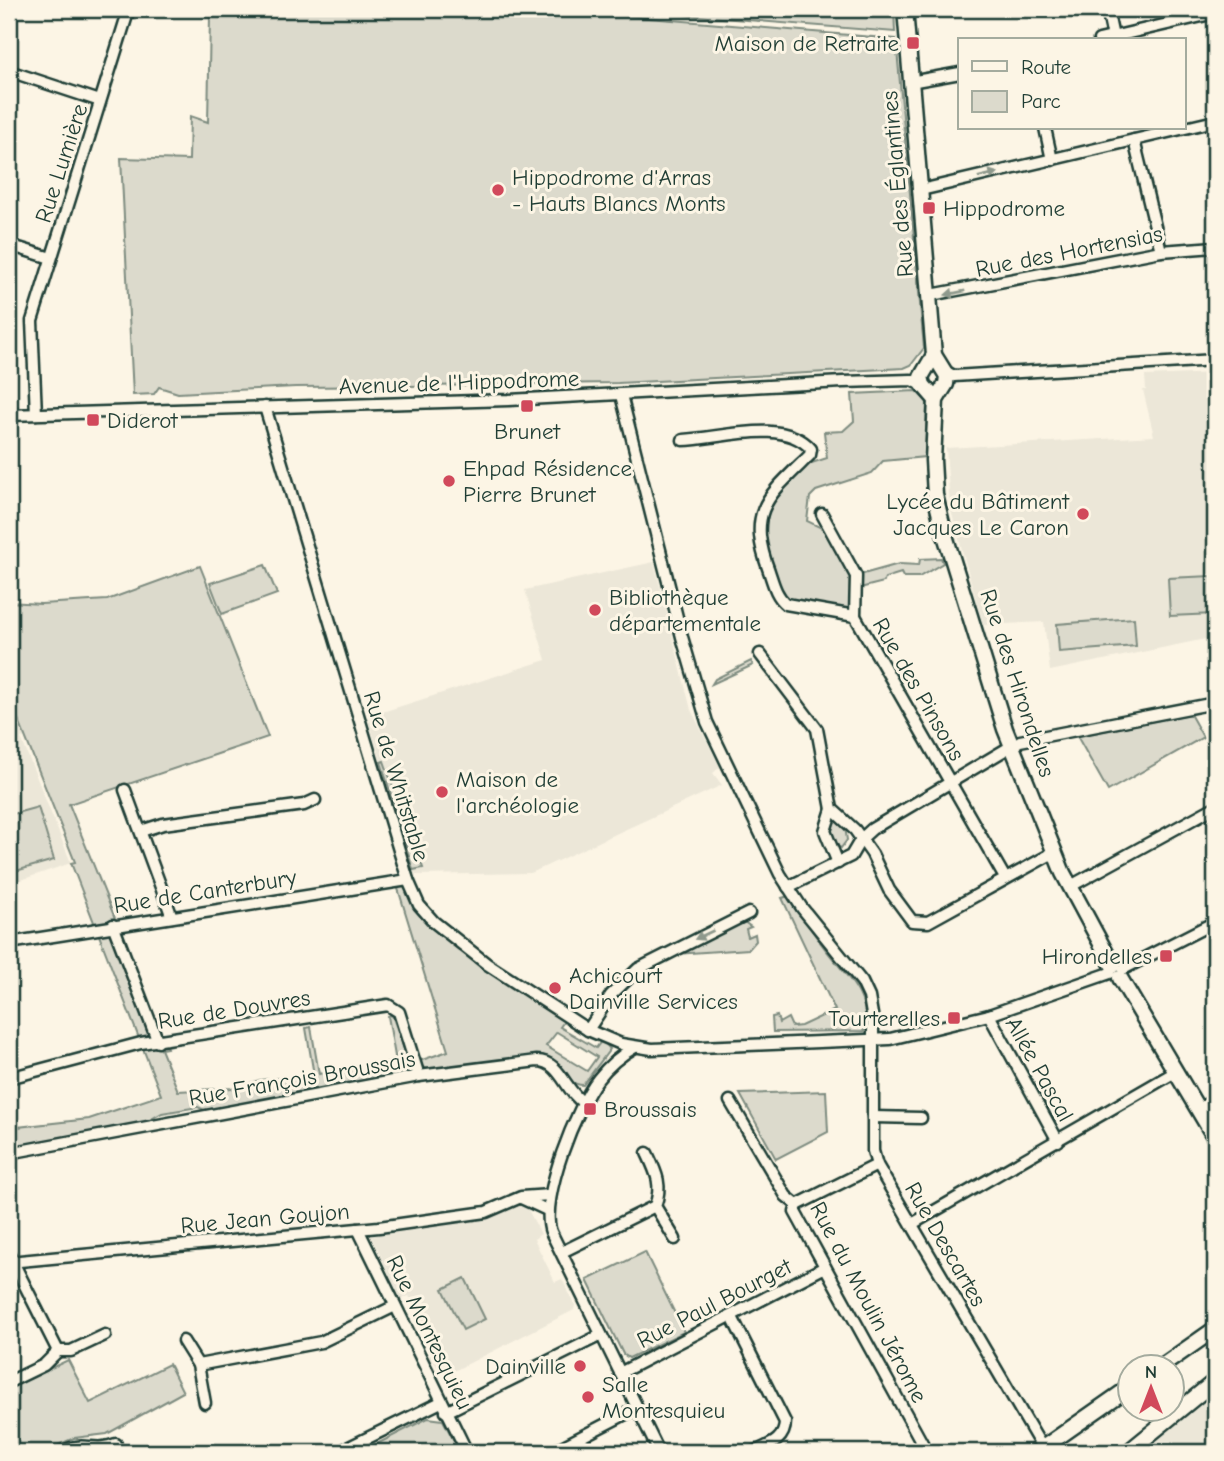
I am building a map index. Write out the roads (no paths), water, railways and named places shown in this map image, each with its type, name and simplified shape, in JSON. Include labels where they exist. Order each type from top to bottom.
[{"type":"street","name":"Rue Lumière","points":[[36,414],[31,328],[130,9]]},
{"type":"street","name":"Rue des Églantines","points":[[905,9],[930,295],[934,378]]},
{"type":"street","points":[[1107,9],[1113,37]]},
{"type":"street","points":[[1108,38],[1215,13]]},
{"type":"street","points":[[9,71],[100,101]]},
{"type":"street","points":[[911,82],[958,72]]},
{"type":"street","points":[[1186,128],[1215,121]]},
{"type":"street","points":[[1045,130],[1052,160]]},
{"type":"street","points":[[921,190],[1177,130]]},
{"type":"street","points":[[1134,140],[1161,251]]},
{"type":"street","points":[[9,245],[51,258]]},
{"type":"street","name":"Rue des Hortensias","points":[[930,295],[1161,251],[1215,247]]},
{"type":"street","name":"Avenue de l'Hippodrome","points":[[9,415],[621,396],[1215,360]]},
{"type":"street","name":"Rue des Hirondelles","points":[[934,378],[933,468],[939,514],[1012,746],[1069,887],[1215,1138]]},
{"type":"street","name":"Rue Descartes","points":[[621,396],[703,712],[732,777],[788,887],[866,989],[873,1020],[873,1151],[877,1165],[1040,1451]]},
{"type":"street","name":"Rue de Whitstable","points":[[265,407],[408,880],[419,905],[446,932],[587,1030],[635,1047]]},
{"type":"street","points":[[683,440],[765,431],[804,440],[811,449],[810,455],[761,510],[757,531],[759,544],[779,597],[786,604],[813,611],[855,616]]},
{"type":"street","name":"Rue des Pinsons","points":[[822,514],[856,576],[855,616],[1005,878]]},
{"type":"street","points":[[760,654],[817,729],[832,809],[825,831],[838,863]]},
{"type":"street","points":[[788,887],[851,856],[861,839],[910,805],[1020,741],[1215,703]]},
{"type":"street","points":[[125,790],[172,917]]},
{"type":"street","points":[[141,831],[163,824],[304,805],[315,800]]},
{"type":"street","points":[[1069,887],[1215,807]]},
{"type":"street","points":[[832,809],[872,854],[894,897],[912,921],[928,922],[1054,853]]},
{"type":"street","name":"Rue de Canterbury","points":[[9,943],[408,880]]},
{"type":"street","points":[[587,1030],[611,995],[638,969],[749,913]]},
{"type":"street","points":[[659,1452],[551,1232],[547,1210],[584,1103],[599,1077],[635,1047],[873,1041],[989,1015],[1117,971],[1215,922]]},
{"type":"street","points":[[113,925],[159,1042]]},
{"type":"street","name":"Rue de Douvres","points":[[9,1077],[58,1062],[159,1042],[387,1005],[399,1012],[419,1076]]},
{"type":"street","name":"Allée Pascal","points":[[989,1015],[1058,1141]]},
{"type":"street","name":"Rue François Broussais","points":[[9,1153],[419,1076],[545,1061],[554,1066],[576,1098],[584,1103]]},
{"type":"street","name":"Allée Pascal","points":[[912,1224],[1177,1071]]},
{"type":"street","points":[[1199,1109],[1215,1098]]},
{"type":"street","name":"Rue du Moulin Jérome","points":[[730,1101],[786,1196],[797,1205],[795,1212],[927,1452]]},
{"type":"street","points":[[873,1117],[921,1118]]},
{"type":"street","points":[[562,1252],[655,1206],[659,1195],[658,1176],[647,1153]]},
{"type":"street","points":[[797,1205],[877,1165]]},
{"type":"street","name":"Rue Jean Goujon","points":[[10,1259],[358,1229],[486,1212],[521,1197],[550,1195]]},
{"type":"street","points":[[521,1197],[547,1210]]},
{"type":"street","points":[[655,1206],[675,1239]]},
{"type":"street","name":"Rue Montesquieu","points":[[358,1229],[467,1452]]},
{"type":"street","points":[[10,1259],[57,1353]]},
{"type":"street","name":"Rue Paul Bourget","points":[[620,1373],[825,1267]]},
{"type":"street","points":[[198,1366],[321,1342],[395,1306]]},
{"type":"street","points":[[732,1317],[785,1422],[784,1433],[778,1440],[754,1452]]},
{"type":"street","points":[[1183,1352],[1215,1329]]},
{"type":"street","points":[[9,1382],[44,1366],[57,1353],[71,1351],[106,1335]]},
{"type":"street","points":[[340,1452],[601,1335]]},
{"type":"street","points":[[183,1341],[198,1366],[205,1403]]},
{"type":"street","points":[[1128,1452],[1215,1381]]},
{"type":"street","points":[[1141,1452],[1215,1391]]},
{"type":"street","points":[[1040,1451],[1116,1396]]},
{"type":"street","points":[[552,1452],[637,1408]]},
{"type":"street","points":[[61,1452],[81,1444],[104,1449],[116,1444]]},
{"type":"place","name":"Maison de Retraite","points":[[913,43]]},
{"type":"place","name":"Hippodrome d'Arras - Hauts Blancs Monts","points":[[498,190]]},
{"type":"place","name":"Hippodrome","points":[[929,208]]},
{"type":"place","name":"Brunet","points":[[527,406]]},
{"type":"place","name":"Diderot","points":[[93,420]]},
{"type":"place","name":"Ehpad Résidence Pierre Brunet","points":[[449,481]]},
{"type":"place","name":"Lycée du Bâtiment Jacques Le Caron","points":[[1083,514]]},
{"type":"place","name":"Bibliothèque départementale","points":[[595,610]]},
{"type":"place","name":"Maison de l'archéologie","points":[[442,792]]},
{"type":"place","name":"Hirondelles","points":[[1166,956]]},
{"type":"place","name":"Achicourt Dainville Services","points":[[555,988]]},
{"type":"place","name":"Tourterelles","points":[[954,1018]]},
{"type":"place","name":"Broussais","points":[[590,1109]]},
{"type":"place","name":"Dainville","points":[[580,1366]]},
{"type":"place","name":"Salle Montesquieu","points":[[588,1397]]}]
